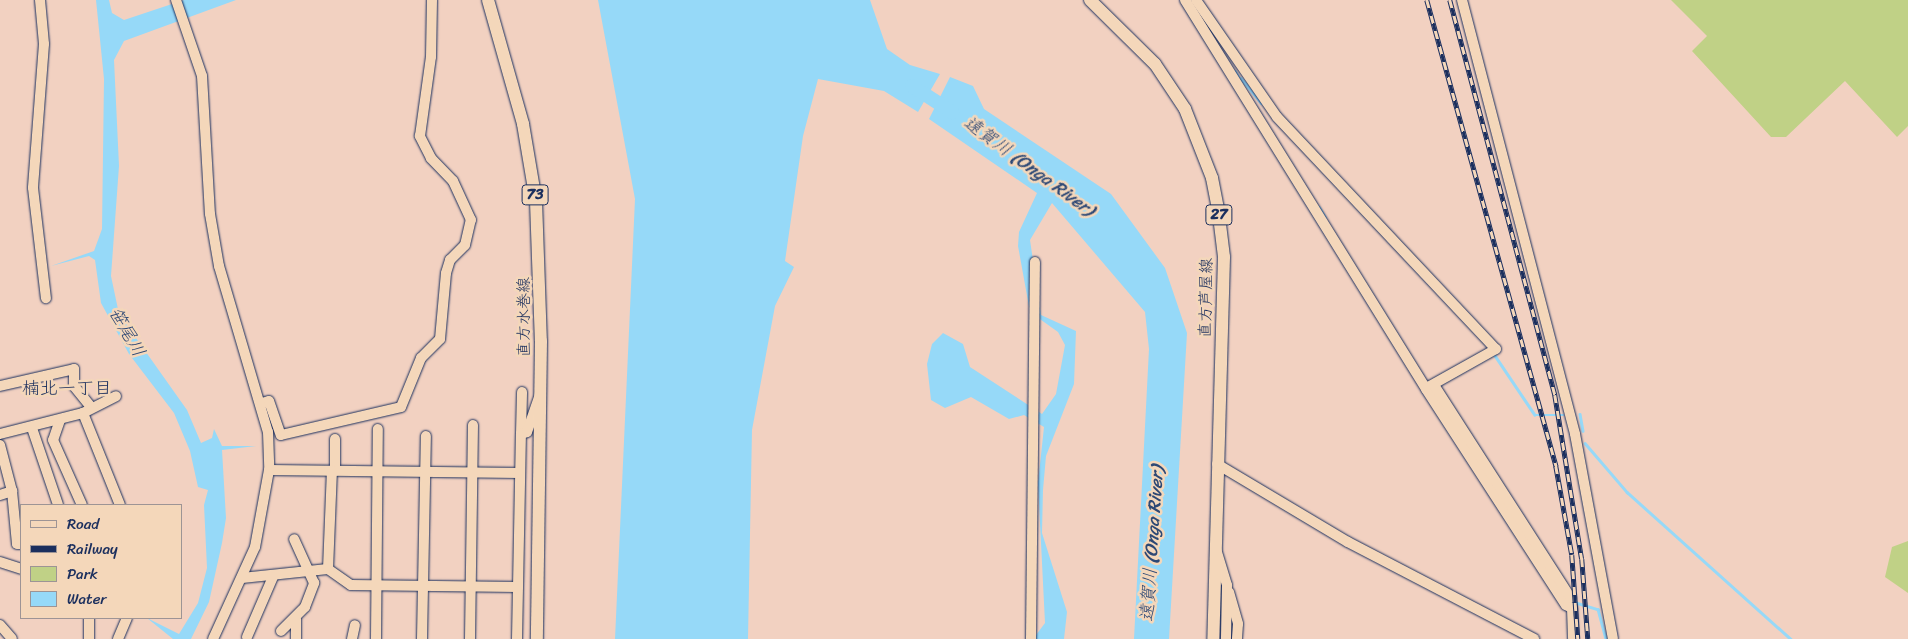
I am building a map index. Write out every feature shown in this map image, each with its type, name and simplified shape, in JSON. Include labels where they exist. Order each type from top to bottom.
[{"type":"main road","name":"直方水巻線","points":[[488,0],[523,124],[536,201],[540,395],[537,639]]},
{"type":"main road","name":"直方芦屋線","points":[[1093,2],[1155,64],[1169,84],[1185,109],[1212,178],[1224,256],[1213,639]]},
{"type":"street","points":[[40,0],[44,44],[33,188],[46,298]]},
{"type":"street","points":[[176,0],[189,30],[202,76],[210,214],[219,266],[262,403],[269,470],[264,511],[242,578],[213,639]]},
{"type":"street","points":[[262,403],[269,401],[281,435],[401,407],[421,358],[440,339],[446,274],[450,260],[465,245],[471,220],[453,181],[432,158],[420,136],[431,57],[432,0]]},
{"type":"street","points":[[1185,0],[1426,389],[1566,605],[1572,608],[1573,639]]},
{"type":"street","points":[[1196,0],[1277,117],[1492,353],[1432,386],[1570,598]]},
{"type":"street","points":[[1462,0],[1575,434],[1613,639]]},
{"type":"street","points":[[1031,639],[1035,262]]},
{"type":"street","points":[[0,386],[74,369],[74,386],[88,411],[120,504]]},
{"type":"street","points":[[517,639],[522,392]]},
{"type":"street","points":[[521,434],[527,432],[540,395]]},
{"type":"street","points":[[0,434],[32,428],[88,411],[116,396]]},
{"type":"street","points":[[60,420],[53,440],[82,504]]},
{"type":"street","points":[[470,639],[473,425]]},
{"type":"street","points":[[32,428],[58,504]]},
{"type":"street","points":[[376,639],[378,429]]},
{"type":"street","points":[[422,639],[426,436]]},
{"type":"street","points":[[328,569],[335,439]]},
{"type":"street","points":[[0,445],[12,492],[17,544],[20,544]]},
{"type":"street","points":[[1217,464],[1348,542],[1534,639]]},
{"type":"street","points":[[269,470],[520,473]]},
{"type":"street","points":[[0,495],[12,492]]},
{"type":"street","points":[[281,631],[296,619],[311,593],[312,573],[294,539]]},
{"type":"street","points":[[1216,549],[1238,624],[1237,639]]},
{"type":"street","points":[[0,562],[20,569]]},
{"type":"street","points":[[242,578],[312,573],[328,569],[351,585],[518,587]]},
{"type":"street","points":[[247,637],[273,577]]},
{"type":"street","points":[[1226,639],[1227,587]]},
{"type":"street","points":[[88,639],[89,619]]},
{"type":"street","points":[[118,639],[127,619]]},
{"type":"street","points":[[296,619],[296,639]]},
{"type":"street","points":[[0,625],[12,639]]},
{"type":"street","points":[[352,639],[355,625]]},
{"type":"green space","points":[[1671,0],[1908,0],[1908,126],[1897,137],[1845,81],[1786,137],[1771,137],[1692,51],[1707,36]]},
{"type":"green space","points":[[1908,541],[1908,593],[1885,577],[1892,547]]},
{"type":"water","name":"笹尾川","points":[[96,0],[109,0],[112,13],[124,20],[184,0],[236,0],[124,41],[114,60],[119,166],[111,276],[119,314],[187,410],[201,443],[212,438],[214,429],[222,446],[256,446],[222,450],[226,518],[222,543],[209,602],[191,639],[173,639],[148,619],[179,634],[198,603],[207,568],[204,505],[208,490],[198,487],[190,451],[174,413],[129,354],[101,303],[95,260],[89,256],[51,266],[94,251],[102,229],[104,79]]},
{"type":"water","points":[[598,0],[870,0],[887,49],[910,65],[940,74],[918,112],[884,91],[818,79],[803,136],[785,261],[794,267],[775,306],[752,430],[748,639],[615,639],[635,199]]},
{"type":"water","points":[[950,77],[973,86],[984,109],[1111,194],[1165,268],[1187,333],[1169,639],[1134,639],[1149,349],[1145,312],[1052,203],[1030,240],[1041,315],[1076,331],[1074,384],[1046,456],[1043,490],[1042,533],[1067,612],[1064,639],[1033,639],[1045,623],[1038,483],[1044,427],[1024,415],[1009,419],[971,397],[945,408],[931,400],[927,364],[932,344],[943,333],[963,344],[970,367],[1042,414],[1056,394],[1065,345],[1058,332],[1030,312],[1018,246],[1019,232],[1037,193],[929,119]]},
{"type":"waterway","points":[[1235,71],[1241,81]]},
{"type":"waterway","points":[[1241,78],[1261,103]]},
{"type":"waterway","name":"遠賀川 (Onga River)","points":[[912,86],[952,112]]},
{"type":"waterway","points":[[1319,207],[1325,217]]},
{"type":"waterway","points":[[1494,354],[1535,415],[1563,415]]},
{"type":"waterway","points":[[1580,414],[1583,431]]},
{"type":"waterway","points":[[1585,443],[1627,492],[1791,639]]},
{"type":"waterway","points":[[1571,601],[1598,609],[1606,639]]},
{"type":"railway","points":[[1427,0],[1556,466],[1572,555],[1578,639]]},
{"type":"railway","points":[[1450,0],[1555,395],[1582,559],[1588,639]]},
{"type":"district","name":"楠北一丁目","points":[[67,388]]}]
